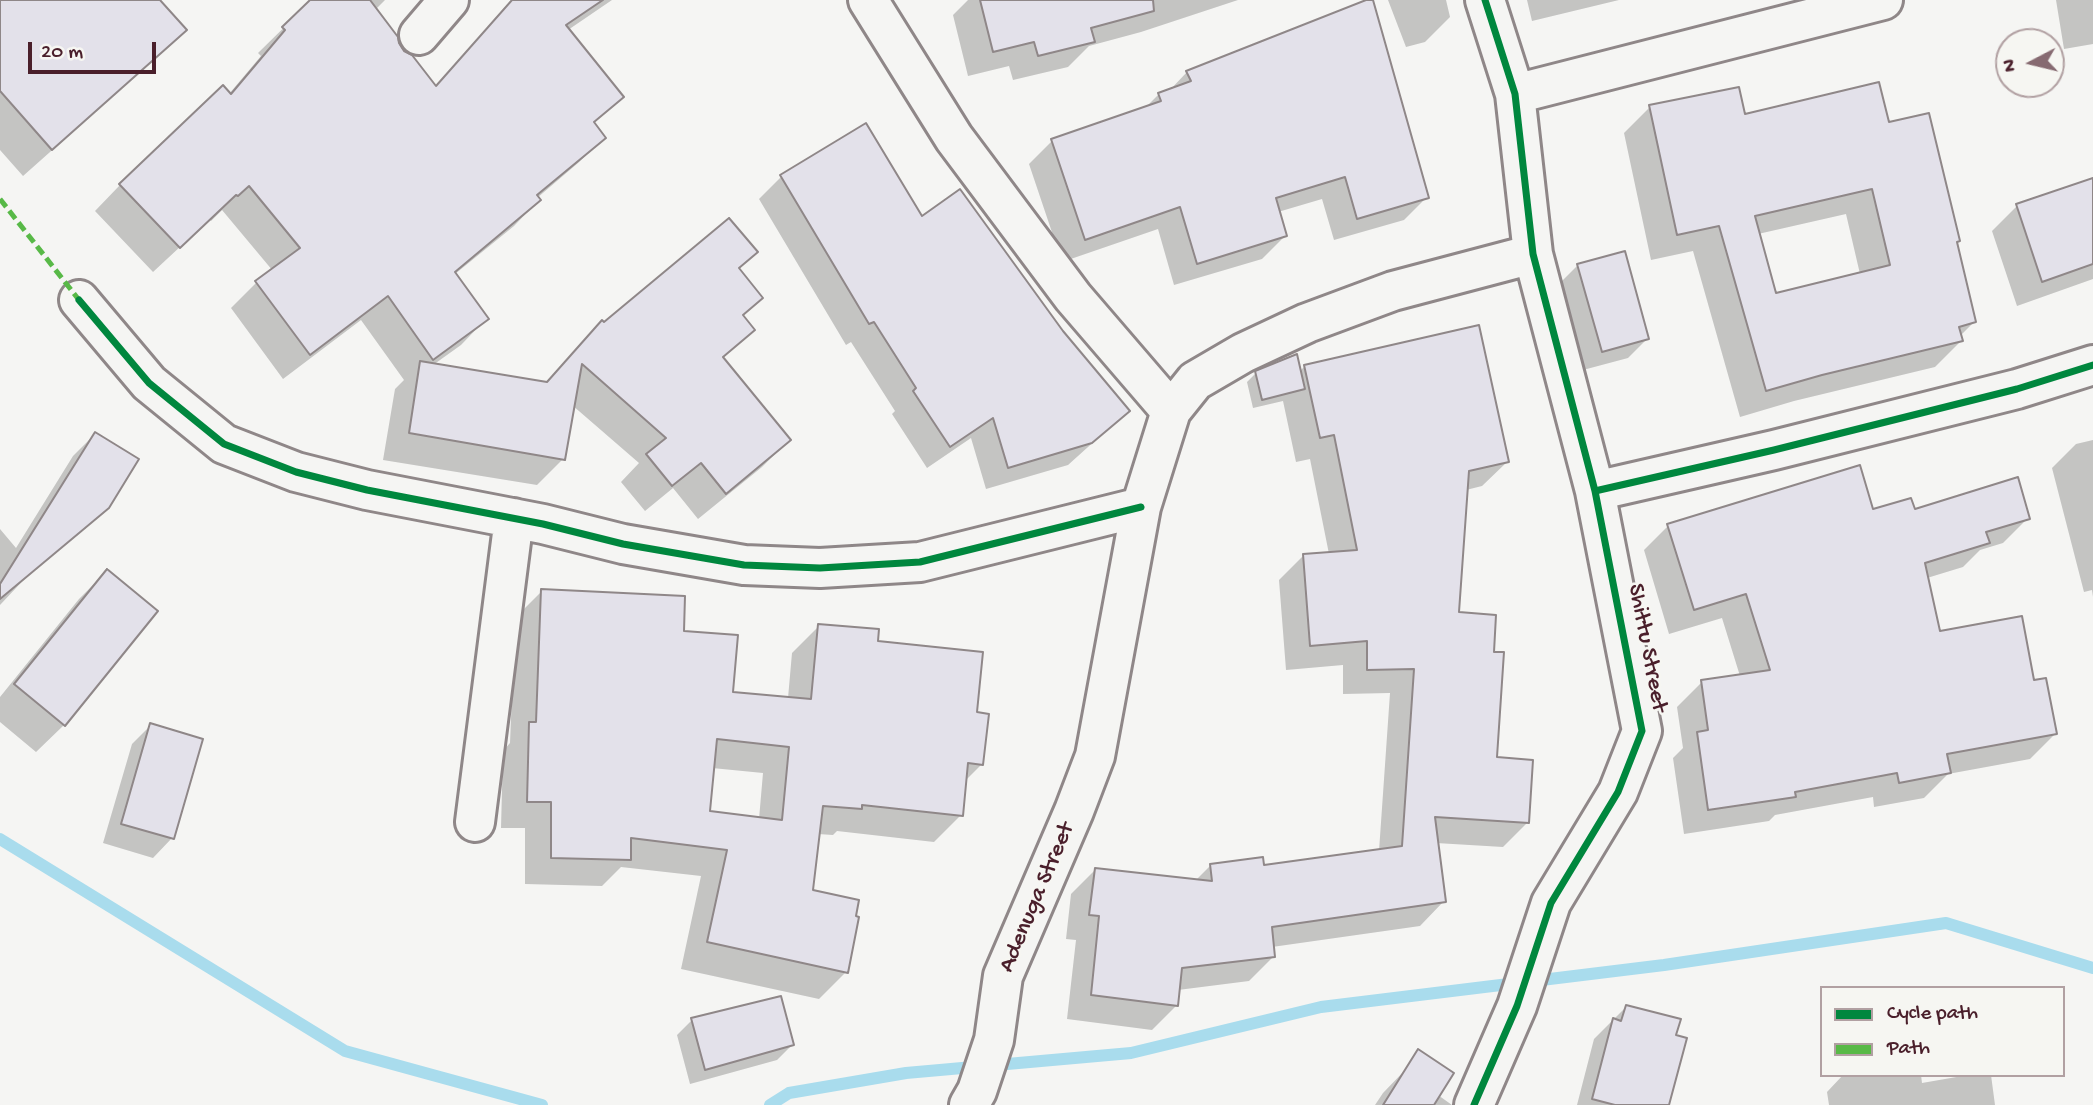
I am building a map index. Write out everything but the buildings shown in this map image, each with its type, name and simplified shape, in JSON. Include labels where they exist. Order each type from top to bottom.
[{"type":"street","points":[[419,35],[449,0]]},
{"type":"street","points":[[868,0],[954,138],[1073,297],[1171,411],[1195,381],[1243,353],[1307,323],[1393,291],[1533,254]]},
{"type":"street","name":"Shittu Street","points":[[1474,1105],[1517,1006],[1551,903],[1618,792],[1642,731],[1595,491],[1533,254],[1515,94],[1485,0]]},
{"type":"street","points":[[1515,94],[1883,0]]},
{"type":"street","points":[[79,300],[149,383],[224,444],[296,472],[623,544],[744,565],[820,568],[919,562],[1141,507]]},
{"type":"street","points":[[1595,491],[1774,450],[2017,389],[2093,365]]},
{"type":"street","name":"Adenuga Street","points":[[973,1098],[994,1040],[1003,976],[1095,756],[1141,507],[1171,411]]},
{"type":"street","points":[[475,822],[514,518]]},
{"type":"waterway","points":[[0,839],[345,1051],[542,1105]]},
{"type":"waterway","points":[[770,1105],[789,1093],[906,1073],[1131,1053],[1321,1007],[1664,965],[1946,923],[2093,968]]},
{"type":"marked path","points":[[0,199],[79,300]]},
{"type":"cycle path","points":[[1474,1105],[1517,1006],[1551,903],[1618,792],[1642,731],[1595,491],[1533,254],[1515,94],[1485,0]]},
{"type":"cycle path","points":[[79,300],[149,383],[224,444],[296,472],[367,490],[543,524],[623,544],[744,565],[820,568],[920,562],[1141,507]]},
{"type":"cycle path","points":[[1595,491],[1774,450],[2017,389],[2093,365]]}]
